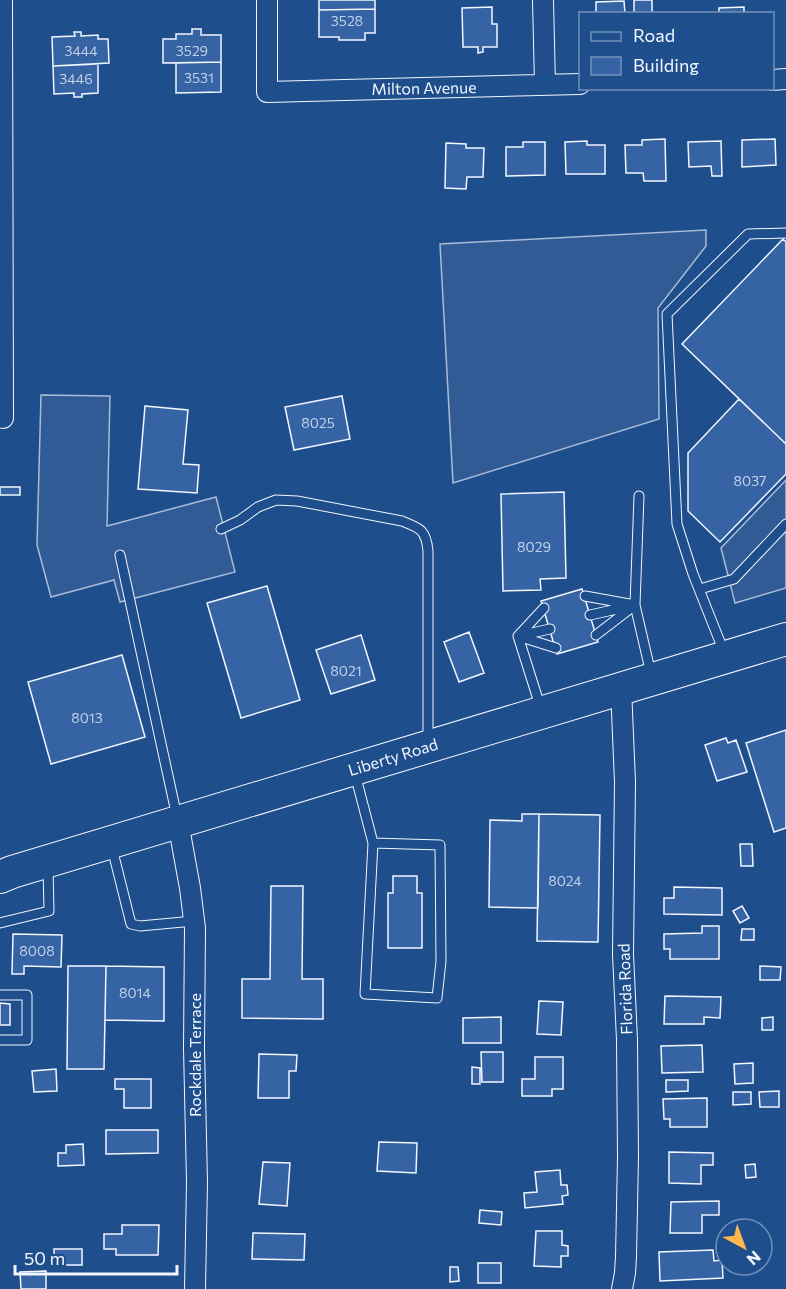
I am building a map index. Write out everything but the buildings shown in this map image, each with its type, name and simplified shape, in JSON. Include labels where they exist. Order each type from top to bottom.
[{"type":"main road","name":"Liberty Road","points":[[0,877],[786,639]]},
{"type":"street","points":[[2,0],[3,418]]},
{"type":"street","name":"Milton Avenue","points":[[267,0],[267,92],[579,84]]},
{"type":"street","points":[[543,0],[545,85]]},
{"type":"street","name":"Florida Road","points":[[621,688],[625,782],[623,954],[627,1040],[628,1158],[626,1257],[622,1289]]},
{"type":"street","name":"Rockdale Terrace","points":[[178,822],[194,921],[197,1182],[195,1289]]},
{"type":"lane","points":[[726,657],[677,524],[667,315],[748,234],[786,233]]},
{"type":"lane","points":[[639,496],[635,605],[652,679]]},
{"type":"lane","points":[[221,529],[240,520],[258,507],[276,500],[297,501],[402,520],[424,533],[428,551],[428,747]]},
{"type":"lane","points":[[700,590],[734,579],[786,524]]},
{"type":"lane","points":[[120,555],[178,822]]},
{"type":"lane","points":[[585,596],[635,605]]},
{"type":"lane","points":[[590,615],[635,605]]},
{"type":"lane","points":[[596,635],[635,605]]},
{"type":"lane","points":[[518,636],[544,608]]},
{"type":"lane","points":[[518,636],[550,629]]},
{"type":"lane","points":[[518,636],[556,648]]},
{"type":"lane","points":[[518,636],[542,712]]},
{"type":"lane","points":[[354,769],[373,843],[366,994],[437,998],[441,961],[440,845],[373,843]]},
{"type":"lane","points":[[111,842],[131,924],[140,926],[194,921]]},
{"type":"lane","points":[[0,922],[49,911],[47,861]]},
{"type":"lane","points":[[0,995],[27,995],[27,1040],[0,1040]]},
{"type":"shaded area","points":[[706,230],[706,246],[658,308],[659,419],[453,483],[440,244]]},
{"type":"shaded area","points":[[41,395],[110,396],[107,526],[216,497],[235,572],[120,602],[114,580],[51,597],[37,545]]},
{"type":"shaded area","points":[[786,480],[786,588],[735,603],[721,548]]}]
